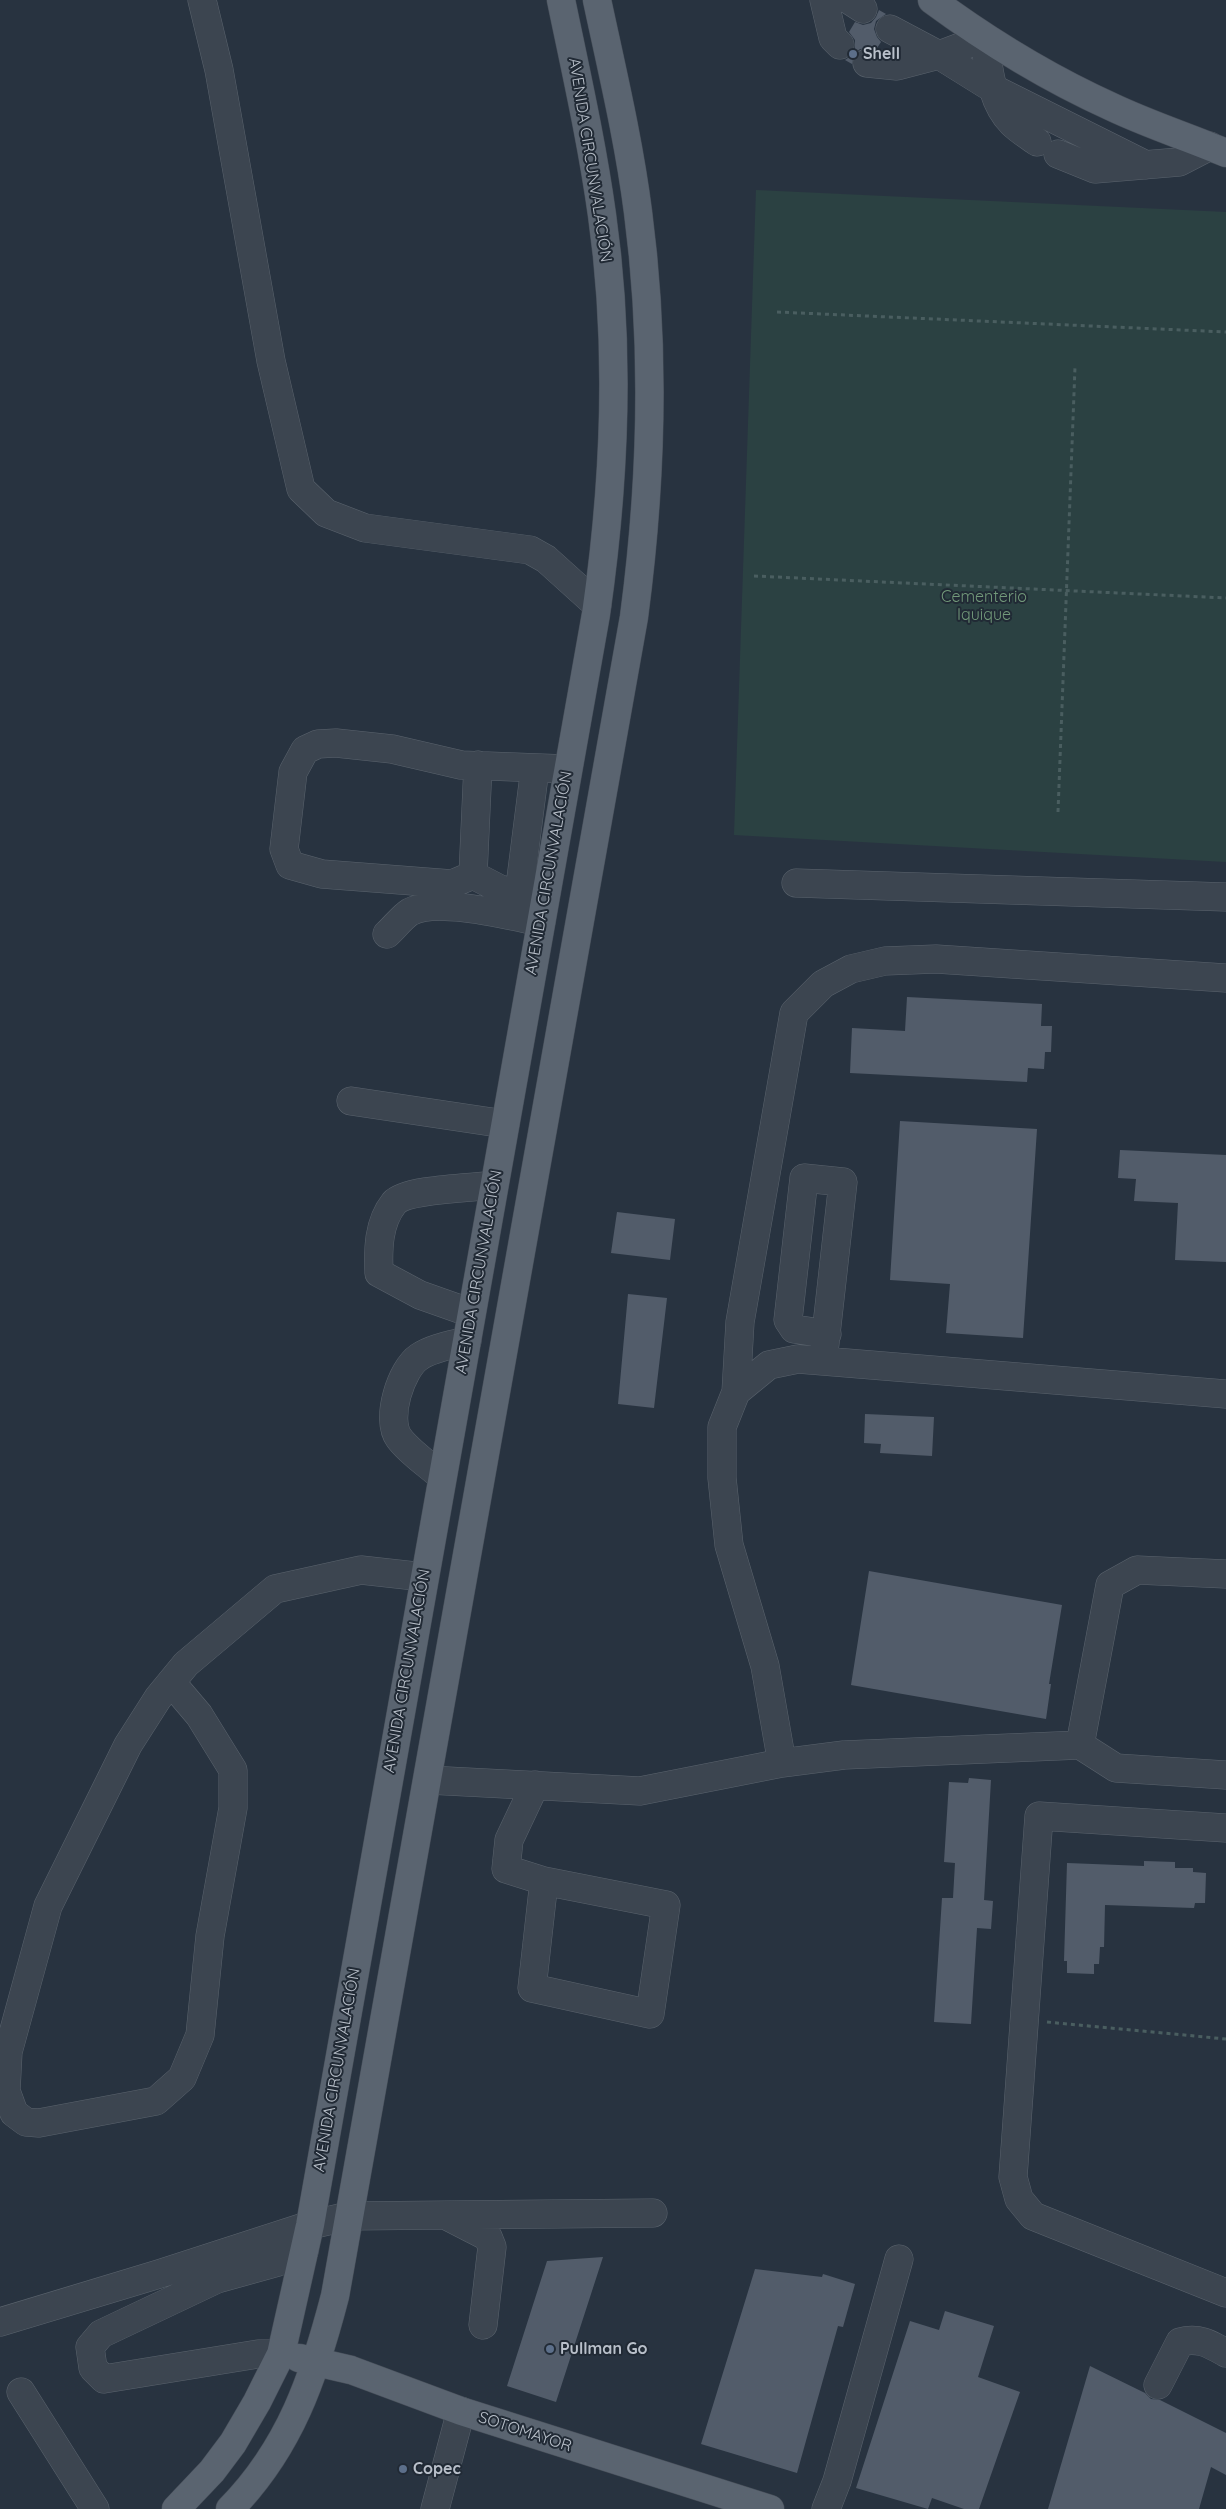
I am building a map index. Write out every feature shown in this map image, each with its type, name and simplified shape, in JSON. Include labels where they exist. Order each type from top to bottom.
[{"type":"main road","name":"AVENIDA CIRCUNVALACIÓN","points":[[176,2509],[212,2471],[257,2402],[280,2354],[307,2238],[505,1124],[535,906],[567,769],[598,605],[612,473],[614,387],[612,330],[602,216],[562,0]]},
{"type":"main road","points":[[230,2509],[256,2479],[295,2416],[318,2362],[335,2296],[634,617],[647,499],[651,383],[644,268],[629,154],[597,0]]},
{"type":"main road","points":[[932,0],[984,38],[1066,84],[1113,108],[1221,148]]},
{"type":"main road","name":"SOTOMAYOR","points":[[280,2354],[350,2370],[461,2412],[718,2501],[770,2509]]},
{"type":"street","points":[[202,0],[219,70],[271,361],[301,489],[326,513],[365,528],[530,550],[546,559],[598,605]]},
{"type":"street","points":[[824,0],[832,38],[840,45]]},
{"type":"street","points":[[890,29],[939,55],[992,88],[1146,166]]},
{"type":"street","points":[[867,63],[897,66],[939,55],[984,38],[992,88],[1000,109],[1012,123],[1047,148],[1095,169],[1179,162],[1221,148]]},
{"type":"street","points":[[473,875],[452,884],[322,874],[290,865],[284,849],[293,772],[305,750],[318,744],[336,743],[392,750],[461,765],[567,769]]},
{"type":"street","points":[[473,875],[478,765]]},
{"type":"street","points":[[535,768],[535,906]]},
{"type":"street","points":[[473,875],[535,906]]},
{"type":"street","points":[[796,883],[1226,897]]},
{"type":"street","points":[[388,934],[410,912],[435,906],[485,910],[535,906]]},
{"type":"street","points":[[782,1763],[765,1666],[730,1545],[722,1478],[722,1427],[736,1392],[740,1322],[794,1012],[823,984],[851,969],[877,963],[936,959],[1226,978]]},
{"type":"street","points":[[351,1101],[505,1124]]},
{"type":"street","points":[[824,1361],[827,1334],[843,1182],[804,1178],[788,1320],[794,1329],[827,1334]]},
{"type":"street","points":[[471,1313],[420,1296],[380,1273],[377,1247],[384,1224],[394,1202],[419,1191],[445,1191],[494,1185]]},
{"type":"street","points":[[442,1477],[398,1437],[392,1419],[406,1369],[418,1358],[430,1351],[466,1341]]},
{"type":"street","points":[[736,1392],[769,1365],[798,1359],[1226,1394]]},
{"type":"street","points":[[170,1682],[199,1715],[233,1770],[232,1808],[210,1936],[200,2035],[182,2078],[156,2101],[39,2123],[26,2122],[14,2113],[6,2091],[8,2052],[48,1906],[128,1745],[158,1698],[170,1682],[186,1664],[275,1589],[361,1570],[424,1577]]},
{"type":"street","points":[[1080,1745],[1110,1585],[1137,1570],[1226,1574]]},
{"type":"street","points":[[428,1780],[640,1791],[782,1763],[844,1755],[1080,1745],[1116,1768],[1226,1775]]},
{"type":"street","points":[[535,1785],[509,1840],[506,1869],[544,1881],[666,1904],[650,2014],[532,1988],[544,1881]]},
{"type":"street","points":[[1226,1828],[1039,1816],[1013,2177],[1019,2199],[1034,2216],[1226,2293]]},
{"type":"street","points":[[280,2354],[258,2354],[104,2379],[93,2368],[90,2347],[101,2334],[217,2279],[278,2262],[307,2238],[349,2216],[653,2213]]},
{"type":"street","points":[[445,2215],[488,2237],[492,2246],[483,2325]]},
{"type":"street","points":[[0,2322],[159,2274],[307,2238]]},
{"type":"street","points":[[826,2509],[837,2481],[899,2259]]},
{"type":"street","points":[[1158,2385],[1180,2342],[1191,2339],[1206,2341],[1226,2353]]},
{"type":"street","points":[[22,2392],[95,2509]]},
{"type":"street","points":[[435,2509],[461,2412]]},
{"type":"path","points":[[777,312],[1226,332]]},
{"type":"path","points":[[1058,812],[1075,366]]},
{"type":"path","points":[[754,576],[1226,598]]},
{"type":"path","points":[[1023,2020],[1226,2039]]},
{"type":"green space","name":"Cementerio Iquique","points":[[756,190],[1226,212],[1226,862],[734,835]]},
{"type":"building","points":[[879,10],[886,14],[876,21],[874,29],[881,42],[877,48],[860,49],[854,54],[852,64],[845,60],[851,56],[855,49],[855,40],[849,32],[855,22],[863,25],[871,23]]},
{"type":"building","points":[[907,997],[1042,1004],[1041,1026],[1052,1026],[1051,1052],[1045,1052],[1044,1069],[1028,1068],[1027,1082],[850,1073],[852,1028],[905,1031]]},
{"type":"building","points":[[900,1121],[1037,1129],[1023,1338],[946,1333],[950,1284],[890,1280]]},
{"type":"building","points":[[1120,1150],[1226,1155],[1226,1262],[1175,1260],[1178,1203],[1134,1201],[1136,1179],[1118,1178]]},
{"type":"building","points":[[617,1212],[675,1219],[670,1260],[611,1253]]},
{"type":"building","points":[[628,1294],[667,1298],[654,1408],[618,1404]]},
{"type":"building","points":[[865,1414],[934,1417],[932,1456],[880,1453],[881,1444],[864,1443]]},
{"type":"building","points":[[869,1571],[1062,1605],[1049,1684],[1051,1684],[1046,1719],[851,1685]]},
{"type":"building","points":[[969,1778],[991,1780],[984,1900],[993,1901],[991,1929],[977,1928],[971,2024],[934,2022],[942,1898],[953,1898],[955,1863],[944,1862],[949,1782],[968,1783]]},
{"type":"building","points":[[1144,1861],[1175,1862],[1175,1868],[1193,1868],[1193,1872],[1206,1873],[1205,1903],[1195,1903],[1194,1908],[1105,1905],[1104,1947],[1100,1947],[1099,1964],[1094,1964],[1094,1974],[1067,1973],[1067,1961],[1064,1961],[1067,1863],[1144,1866]]},
{"type":"building","points":[[603,2257],[556,2402],[507,2386],[547,2261]]},
{"type":"building","points":[[755,2269],[822,2277],[823,2274],[855,2284],[843,2327],[838,2326],[797,2473],[701,2444]]},
{"type":"building","points":[[945,2311],[994,2326],[978,2377],[1020,2392],[979,2509],[964,2509],[932,2498],[928,2509],[856,2488],[910,2321],[939,2330]]},
{"type":"building","points":[[1090,2366],[1145,2393],[1151,2399],[1160,2400],[1226,2433],[1226,2475],[1211,2467],[1199,2509],[1048,2509]]},
{"type":"place","name":"Shell","points":[[853,54]]},
{"type":"place","name":"Pullman Go","points":[[550,2349]]},
{"type":"place","name":"Copec","points":[[403,2469]]}]
